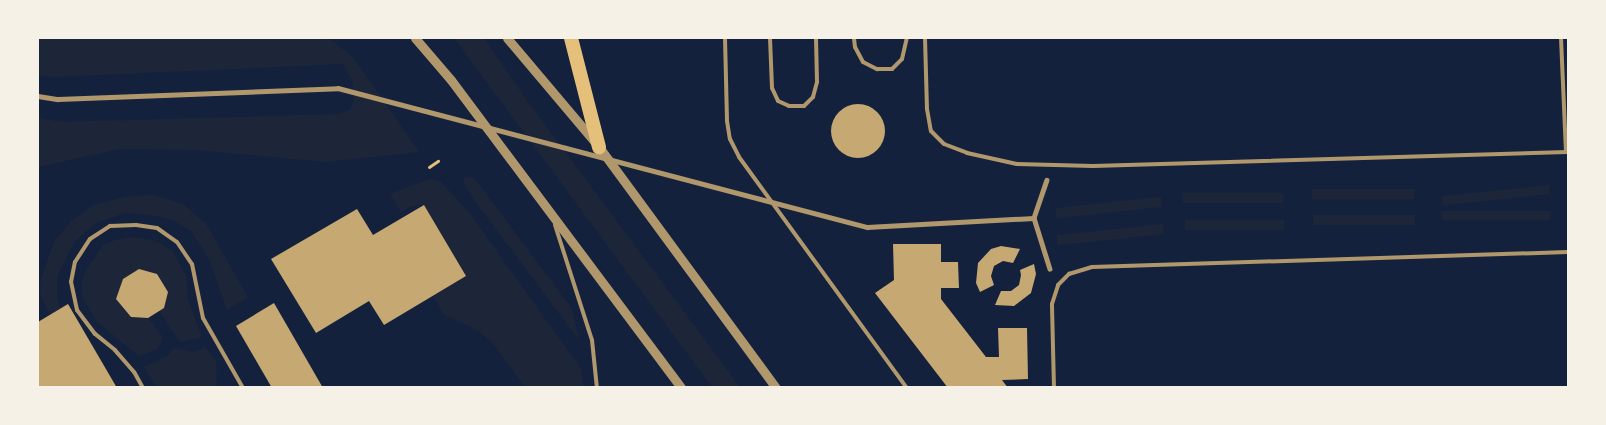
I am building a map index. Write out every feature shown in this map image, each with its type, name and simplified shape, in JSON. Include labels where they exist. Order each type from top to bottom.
[{"type":"highway","points":[[571,38],[599,147]]},
{"type":"street","points":[[415,38],[451,80],[681,388]]},
{"type":"street","points":[[508,38],[599,147],[776,388]]},
{"type":"street","points":[[38,96],[58,99],[338,88],[867,227],[1034,218]]},
{"type":"street","points":[[1047,180],[1034,218],[1050,269]]},
{"type":"lane","points":[[725,38],[728,120],[730,139],[736,151],[907,388]]},
{"type":"lane","points":[[770,38],[772,88],[778,101],[789,106],[804,106],[812,97],[817,82],[816,38]]},
{"type":"lane","points":[[854,38],[855,47],[862,62],[877,69],[892,69],[902,59],[907,38]]},
{"type":"lane","points":[[925,38],[927,109],[931,131],[944,144],[967,153],[1017,164],[1093,166],[1567,152],[1561,38]]},
{"type":"lane","points":[[552,216],[592,340],[597,388]]},
{"type":"lane","points":[[143,388],[134,372],[115,350],[95,334],[77,310],[71,282],[76,262],[90,239],[110,226],[136,225],[157,228],[177,242],[192,264],[203,318],[243,388]]},
{"type":"lane","points":[[1054,388],[1052,304],[1058,285],[1069,274],[1092,267],[1568,252]]},
{"type":"path","points":[[429,167],[438,161]]},
{"type":"shaded area","points":[[38,38],[319,38],[331,40],[353,57],[419,152],[325,162],[197,150],[120,149],[38,167],[38,118],[63,122],[339,114],[350,110],[354,100],[352,80],[343,64],[53,77],[38,75]]},
{"type":"shaded area","points":[[454,38],[484,38],[528,102],[740,387],[712,387]]},
{"type":"shaded area","points":[[465,177],[473,178],[482,188],[572,309],[579,340],[477,204],[463,182]]},
{"type":"shaded area","points":[[429,179],[441,182],[468,211],[581,369],[584,387],[525,387],[495,346],[479,331],[443,314],[433,296],[466,276],[424,205],[411,206],[401,212],[390,194]]},
{"type":"shaded area","points":[[1549,185],[1550,194],[1443,205],[1442,196]]},
{"type":"shaded area","points":[[1312,189],[1414,189],[1414,199],[1312,199]]},
{"type":"shaded area","points":[[1183,193],[1283,193],[1283,203],[1183,203]]},
{"type":"shaded area","points":[[152,195],[183,204],[207,225],[248,297],[227,310],[209,259],[191,231],[172,220],[152,215],[125,213],[96,223],[74,242],[57,277],[57,296],[60,308],[50,315],[41,296],[40,282],[54,242],[71,221],[94,205],[125,197]]},
{"type":"shaded area","points":[[1161,197],[1162,207],[1057,218],[1056,208]]},
{"type":"shaded area","points":[[1442,211],[1550,211],[1550,220],[1442,220]]},
{"type":"shaded area","points":[[1313,215],[1415,215],[1415,225],[1313,225]]},
{"type":"shaded area","points":[[1185,220],[1284,220],[1284,230],[1185,230]]},
{"type":"shaded area","points":[[1163,224],[1164,234],[1058,245],[1057,235]]},
{"type":"shaded area","points":[[132,237],[154,240],[172,250],[186,276],[188,300],[202,337],[180,342],[159,311],[123,279],[116,299],[131,317],[148,318],[163,337],[158,349],[139,356],[97,322],[83,298],[81,286],[85,272],[103,245],[115,240]]},
{"type":"shaded area","points":[[205,347],[216,361],[217,387],[156,387],[144,367],[167,356],[174,348],[194,352]]},
{"type":"building","points":[[853,104],[863,104],[873,108],[881,116],[885,131],[881,146],[873,154],[863,158],[853,158],[843,154],[835,146],[831,136],[831,126],[835,116],[843,108]]},
{"type":"building","points":[[424,205],[466,276],[384,325],[369,301],[316,333],[271,259],[357,209],[373,235]]},
{"type":"building","points":[[893,244],[941,244],[941,262],[958,262],[959,288],[941,288],[941,299],[986,357],[999,357],[998,328],[1027,328],[1028,379],[1002,380],[1008,388],[948,388],[875,293],[894,280]]},
{"type":"building","points":[[1001,246],[1020,249],[1013,263],[1003,261],[994,266],[991,276],[994,285],[980,292],[976,283],[978,263],[991,249]]},
{"type":"building","points":[[1034,264],[1036,274],[1031,293],[1014,306],[995,305],[1001,291],[1011,291],[1019,285],[1020,270]]},
{"type":"building","points":[[139,269],[157,274],[168,292],[164,308],[148,318],[131,317],[116,299],[123,279]]},
{"type":"building","points":[[274,303],[323,388],[272,388],[236,326]]},
{"type":"building","points":[[68,304],[117,388],[38,388],[38,322]]}]
